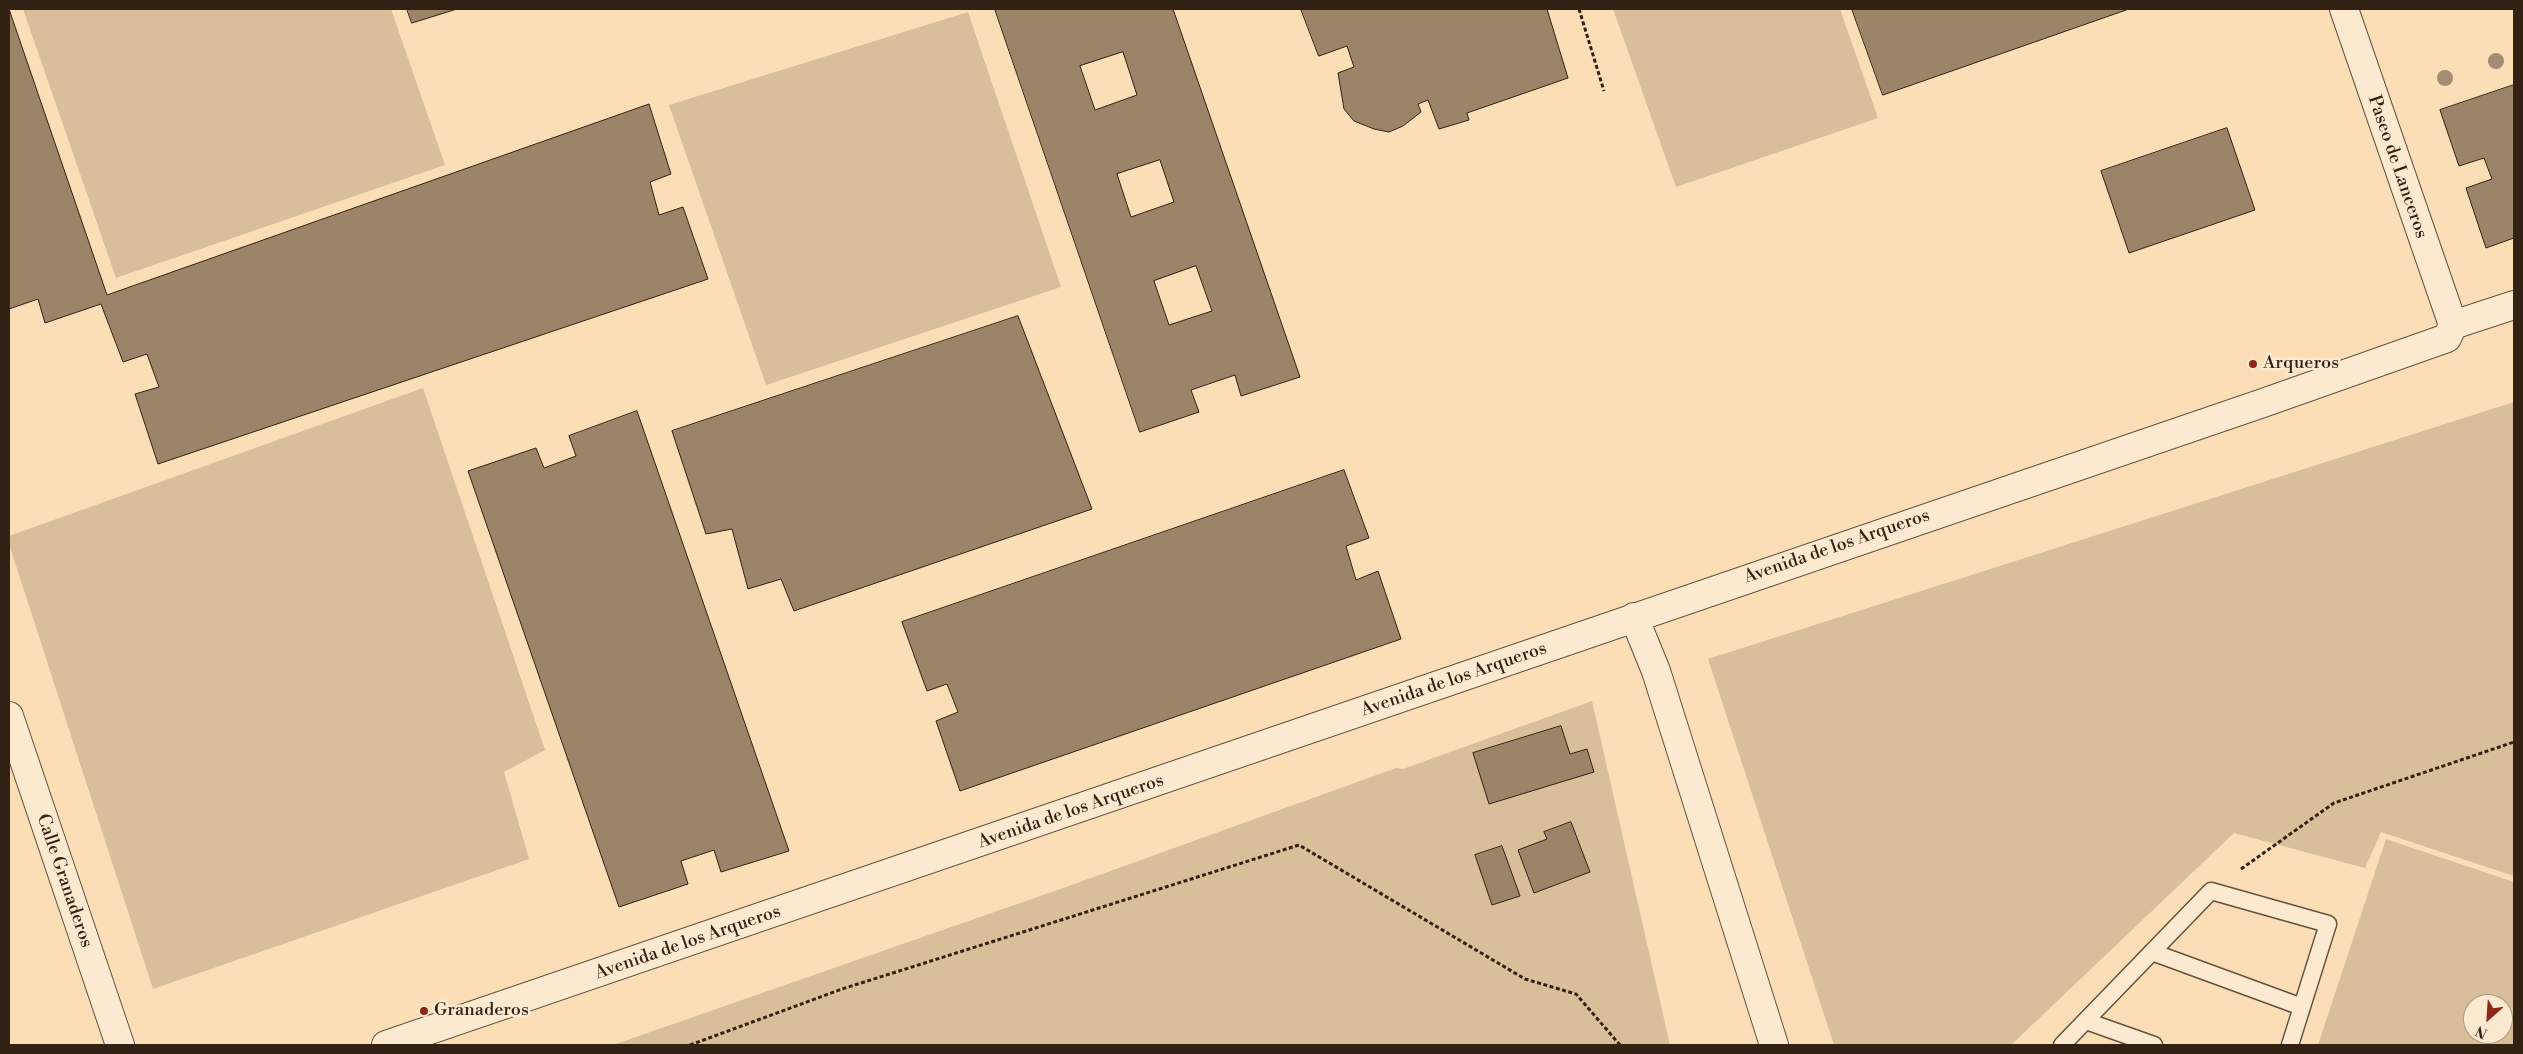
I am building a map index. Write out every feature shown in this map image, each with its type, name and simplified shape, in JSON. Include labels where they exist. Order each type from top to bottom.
[{"type":"street","name":"Paseo de Lanceros","points":[[2344,9],[2453,325]]},
{"type":"street","name":"Avenida de los Arqueros","points":[[386,1045],[1436,688],[1634,617],[2263,403],[2447,338],[2453,325],[2514,304]]},
{"type":"street","points":[[1634,617],[1656,671],[1774,1045]]},
{"type":"street","name":"Calle Granaderos","points":[[9,716],[120,1045]]},
{"type":"lane","points":[[2062,1045],[2211,891],[2328,924],[2290,1045]]},
{"type":"lane","points":[[2152,952],[2302,1007]]},
{"type":"lane","points":[[2086,1021],[2154,1045]]},
{"type":"path","points":[[1579,9],[1604,91]]},
{"type":"path","points":[[2211,891],[2334,802],[2514,742]]},
{"type":"path","points":[[690,1045],[842,989],[1299,845],[1524,979],[1576,994],[1620,1045]]},
{"type":"shaded area","points":[[23,9],[391,9],[445,165],[116,278]]},
{"type":"shaded area","points":[[1613,9],[1840,9],[1878,118],[1676,187]]},
{"type":"shaded area","points":[[968,12],[1061,287],[766,385],[669,105]]},
{"type":"shaded area","points":[[423,388],[545,750],[504,772],[529,859],[153,989],[9,544],[9,536]]},
{"type":"shaded area","points":[[2514,402],[2514,876],[2381,832],[2365,868],[2234,833],[2011,1045],[1834,1045],[1708,659]]},
{"type":"shaded area","points":[[1592,701],[1670,1045],[613,1045],[1066,887],[1396,768],[1403,769]]},
{"type":"shaded area","points":[[2386,839],[2514,882],[2514,1045],[2318,1045]]},
{"type":"building","points":[[9,9],[107,295],[649,104],[671,174],[650,182],[659,215],[683,207],[708,279],[158,464],[135,394],[159,387],[147,354],[123,362],[101,304],[45,323],[38,299],[9,309]]},
{"type":"building","points":[[407,9],[457,9],[412,23]]},
{"type":"building","points":[[995,9],[1173,9],[1300,377],[1241,396],[1235,375],[1191,390],[1199,412],[1140,432]],"holes":[[[1123,52],[1137,95],[1095,110],[1080,66]],[[1160,160],[1174,202],[1131,217],[1117,174]],[[1196,266],[1212,311],[1169,325],[1154,281]]]},
{"type":"building","points":[[1301,9],[1547,9],[1568,78],[1467,113],[1469,120],[1439,129],[1428,100],[1418,104],[1421,112],[1403,126],[1389,132],[1374,129],[1354,121],[1344,109],[1338,73],[1354,67],[1347,46],[1319,56]]},
{"type":"building","points":[[1852,9],[2129,9],[1883,95]]},
{"type":"building","points":[[2514,85],[2514,238],[2486,248],[2466,188],[2492,179],[2484,158],[2459,166],[2440,110]]},
{"type":"building","points":[[2227,128],[2255,210],[2129,253],[2101,171]]},
{"type":"building","points":[[1018,316],[1092,509],[794,611],[781,579],[748,589],[732,529],[706,534],[672,431]]},
{"type":"building","points":[[637,411],[789,851],[721,872],[714,850],[681,861],[688,884],[619,907],[468,471],[536,448],[544,468],[576,456],[569,436]]},
{"type":"building","points":[[1344,470],[1369,538],[1346,546],[1356,580],[1378,571],[1401,639],[960,791],[936,721],[958,712],[947,684],[927,691],[902,622]]},
{"type":"building","points":[[1561,726],[1570,754],[1587,749],[1594,772],[1489,804],[1473,753]]},
{"type":"building","points":[[1571,822],[1590,872],[1534,893],[1518,850],[1547,839],[1544,832]]},
{"type":"building","points":[[1502,846],[1520,896],[1492,905],[1475,855]]},
{"type":"place","name":"Arqueros","points":[[2253,364]]},
{"type":"place","name":"Granaderos","points":[[424,1011]]}]
